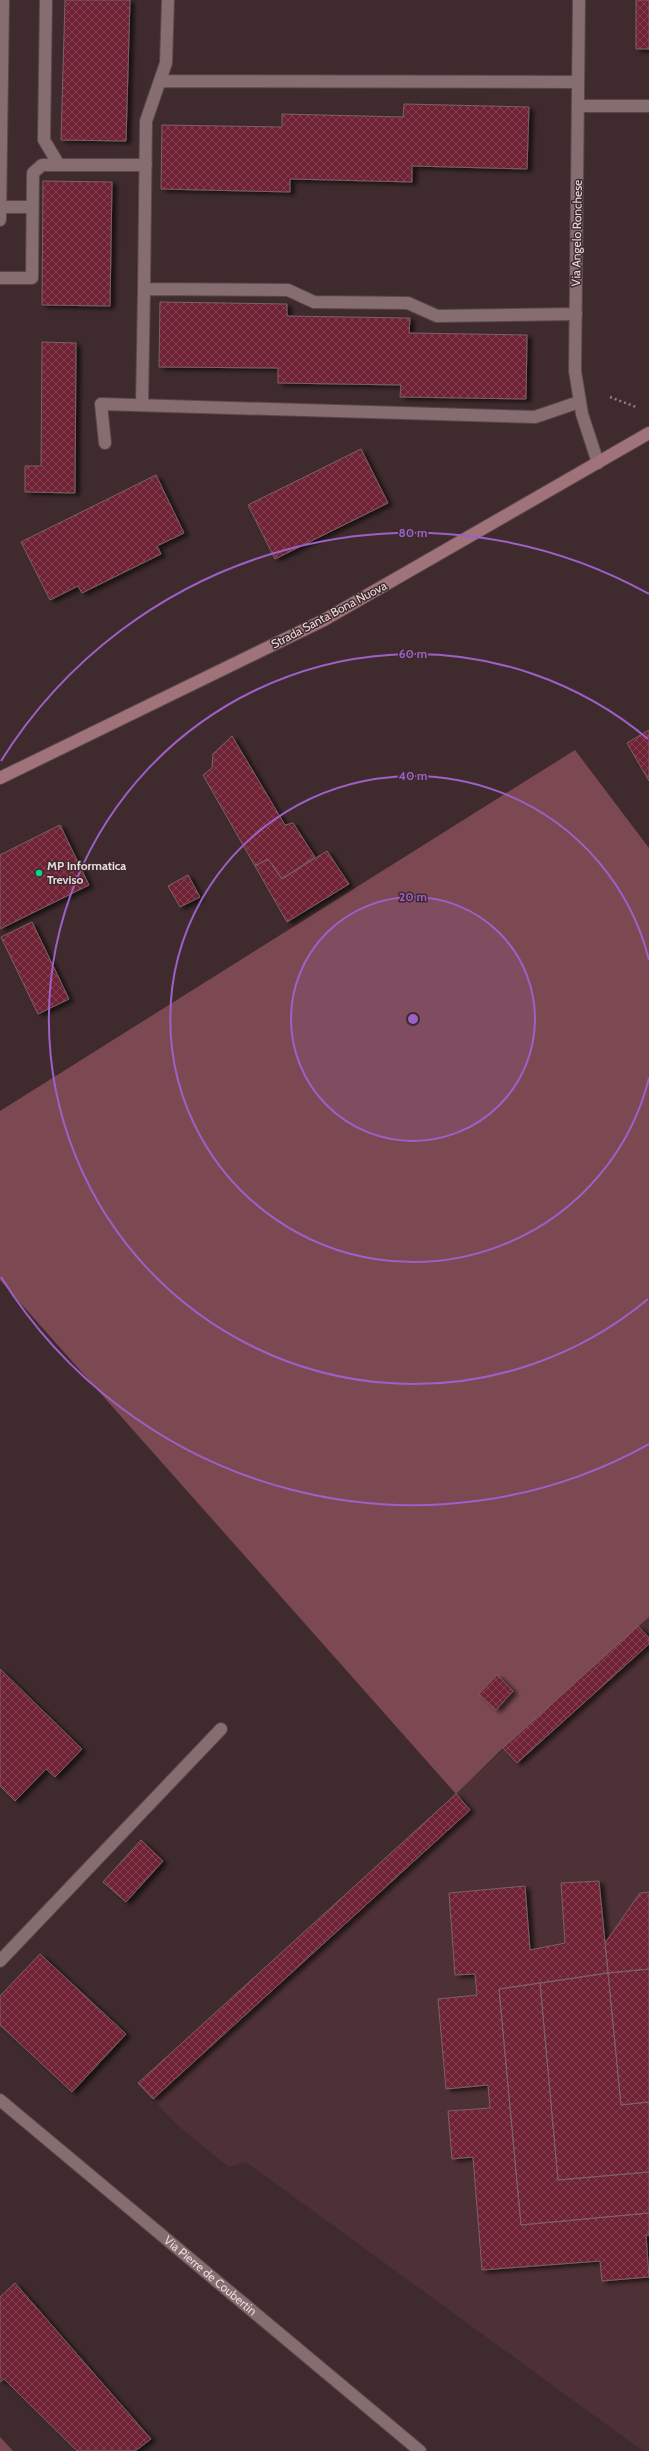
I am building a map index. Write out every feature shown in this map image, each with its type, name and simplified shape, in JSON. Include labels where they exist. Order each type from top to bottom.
[{"type":"street","points":[[0,220],[3,0]]},
{"type":"street","points":[[46,0],[44,140],[59,165]]},
{"type":"street","points":[[142,405],[146,121],[166,63],[168,0]]},
{"type":"street","name":"Via Angelo Ronchese","points":[[579,0],[575,371],[579,402],[598,463]]},
{"type":"street","points":[[160,81],[578,82]]},
{"type":"street","points":[[578,106],[649,106]]},
{"type":"street","points":[[0,278],[32,278],[33,172],[42,165],[146,165]]},
{"type":"street","points":[[0,207],[32,207]]},
{"type":"street","points":[[144,289],[288,290],[314,302],[408,303],[437,316],[576,314]]},
{"type":"street","points":[[105,443],[101,404],[535,417],[579,402]]},
{"type":"street","name":"Strada Santa Bona Nuova","points":[[0,778],[324,620],[649,433]]},
{"type":"street","points":[[0,1961],[221,1729]]},
{"type":"street","name":"Via Pierre de Coubertin","points":[[0,2100],[420,2451]]},
{"type":"path","points":[[610,398],[624,404],[639,406]]},
{"type":"shaded area","points":[[575,750],[649,848],[649,1617],[503,1748],[456,1794],[0,1280],[0,1111]]},
{"type":"shaded area","points":[[649,1617],[649,2451],[643,2451],[246,2162],[229,2167],[176,2124],[138,2083]]},
{"type":"shaded area","points":[[0,2437],[13,2451],[0,2451]]},
{"type":"building","points":[[65,0],[130,0],[126,141],[61,140]]},
{"type":"building","points":[[636,0],[649,0],[649,49],[636,49]]},
{"type":"building","points":[[404,104],[529,107],[527,169],[412,166],[412,182],[290,179],[290,192],[161,189],[162,125],[282,127],[282,114],[403,117]]},
{"type":"building","points":[[43,181],[112,182],[110,306],[42,305]]},
{"type":"building","points":[[160,302],[287,304],[287,316],[410,318],[409,333],[527,335],[526,399],[400,397],[401,385],[278,383],[278,368],[159,367]]},
{"type":"building","points":[[42,342],[76,343],[75,493],[25,492],[25,466],[41,466]]},
{"type":"building","points":[[361,449],[388,503],[275,559],[248,505]]},
{"type":"building","points":[[156,475],[184,533],[157,546],[161,554],[82,593],[78,586],[50,600],[21,542]]},
{"type":"building","points":[[649,730],[649,781],[627,743]]},
{"type":"building","points":[[232,736],[285,825],[293,823],[315,857],[282,879],[268,859],[255,866],[203,775],[212,768],[213,754]]},
{"type":"building","points":[[60,825],[89,885],[0,929],[0,855]]},
{"type":"building","points":[[327,851],[349,884],[287,922],[255,866],[268,859],[282,879]]},
{"type":"building","points":[[188,875],[200,897],[180,907],[168,886]]},
{"type":"building","points":[[32,922],[69,999],[38,1014],[1,937]]},
{"type":"building","points":[[638,1626],[649,1638],[649,1644],[517,1763],[503,1748]]},
{"type":"building","points":[[0,1669],[82,1749],[55,1777],[46,1769],[15,1801],[0,1786]]},
{"type":"building","points":[[497,1675],[513,1691],[496,1710],[479,1694]]},
{"type":"building","points":[[456,1794],[470,1810],[153,2099],[138,2083]]},
{"type":"building","points":[[141,1840],[163,1861],[126,1902],[103,1882]]},
{"type":"building","points":[[599,1881],[608,1973],[499,1989],[521,2225],[649,2213],[649,2235],[646,2235],[649,2277],[602,2281],[600,2261],[482,2270],[473,2157],[452,2159],[448,2111],[490,2108],[488,2085],[446,2089],[438,1999],[477,1995],[475,1974],[455,1975],[449,1893],[525,1886],[530,1950],[565,1943],[561,1883]]},
{"type":"building","points":[[649,1892],[649,1969],[608,1973],[605,1943],[640,1893]]},
{"type":"building","points":[[40,1954],[126,2034],[72,2092],[0,2025],[0,1996]]},
{"type":"building","points":[[649,1969],[649,2102],[621,2105],[608,1973]]},
{"type":"building","points":[[608,1973],[621,2105],[649,2102],[649,2172],[558,2180],[540,1983]]},
{"type":"building","points":[[540,1983],[558,2180],[649,2172],[649,2213],[521,2225],[499,1989]]},
{"type":"building","points":[[15,2283],[151,2439],[135,2451],[77,2451],[4,2379],[0,2382],[0,2297]]},
{"type":"place","name":"MP Informatica Treviso","points":[[39,873]]}]
